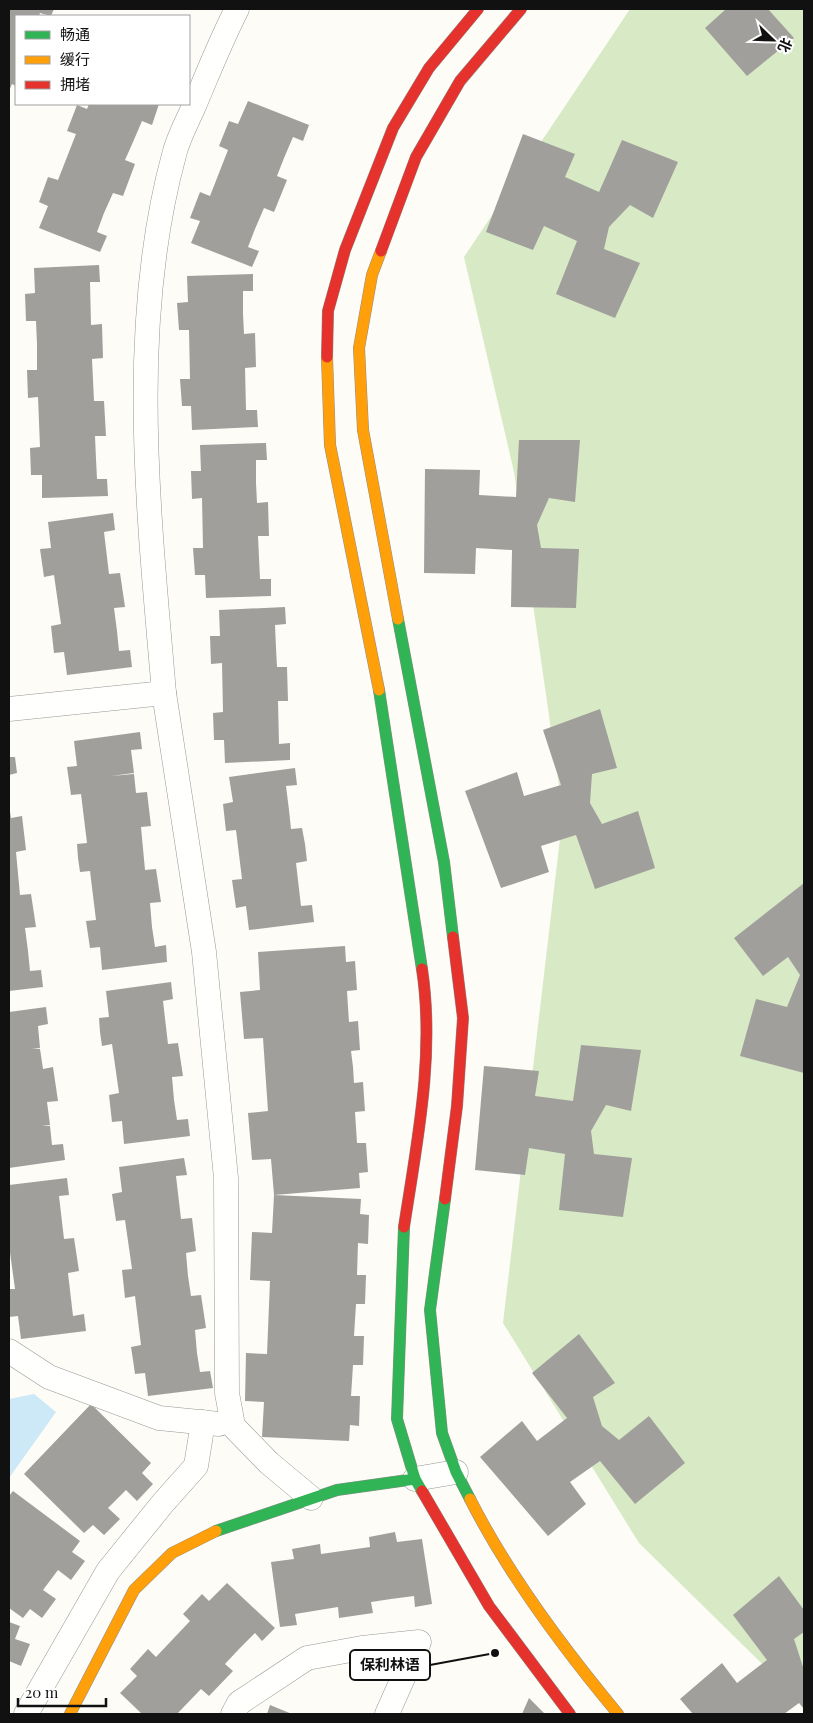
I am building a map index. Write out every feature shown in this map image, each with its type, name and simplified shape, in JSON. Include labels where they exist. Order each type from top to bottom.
[{"type":"street","points":[[237,9],[174,152],[158,221],[150,297],[145,421],[152,554],[164,693],[204,952],[226,1178],[227,1393],[233,1426],[269,1463],[311,1498]]},
{"type":"street","points":[[478,9],[430,68],[393,128],[345,250],[328,310],[326,376],[330,445],[374,668],[402,832],[427,1001],[423,1104],[402,1238],[397,1419],[415,1479],[490,1606],[535,1670],[570,1714]]},
{"type":"street","points":[[521,9],[460,81],[416,157],[372,275],[359,348],[363,430],[444,862],[463,1018],[457,1106],[430,1310],[442,1432],[456,1472],[482,1523],[527,1594],[583,1672],[618,1714]]},
{"type":"street","points":[[9,709],[164,693]]},
{"type":"street","points":[[9,1351],[49,1377],[160,1418],[233,1426]]},
{"type":"street","points":[[26,1714],[108,1571],[163,1502],[196,1466],[203,1422]]},
{"type":"street","points":[[70,1714],[134,1590],[172,1553],[213,1532],[337,1490],[456,1472]]},
{"type":"street","points":[[233,1714],[239,1703],[307,1658],[362,1648],[419,1642],[387,1714]]},
{"type":"green space","points":[[630,9],[804,9],[804,1705],[639,1543],[503,1323],[563,813],[514,472],[464,257]]},
{"type":"water","points":[[34,1394],[56,1412],[9,1478],[9,1399]]},
{"type":"building","points":[[9,9],[54,9],[51,15],[40,13],[39,15],[15,15],[15,86],[12,84],[9,91]]},
{"type":"building","points":[[726,9],[768,9],[794,38],[747,76],[705,28]]},
{"type":"building","points":[[248,101],[309,125],[303,141],[293,137],[284,158],[277,176],[287,180],[274,212],[264,208],[255,229],[248,247],[259,251],[252,267],[191,243],[200,221],[190,218],[200,192],[210,196],[228,150],[219,146],[229,121],[238,124]]},
{"type":"building","points":[[77,105],[87,109],[89,105],[159,105],[152,125],[142,121],[125,160],[135,164],[123,196],[113,193],[104,213],[97,232],[107,236],[100,252],[39,228],[48,206],[39,202],[48,177],[58,180],[76,134],[67,131]]},
{"type":"building","points":[[523,134],[575,154],[565,177],[599,192],[622,140],[678,162],[653,218],[630,205],[609,227],[604,249],[640,263],[615,318],[556,294],[577,241],[544,226],[533,250],[486,232]]},
{"type":"building","points":[[99,265],[100,282],[90,282],[91,325],[102,324],[103,358],[92,359],[94,401],[104,401],[106,436],[95,436],[97,479],[107,479],[108,496],[42,498],[42,475],[31,475],[30,448],[40,447],[38,397],[28,398],[27,370],[37,370],[37,344],[36,321],[26,321],[25,294],[35,293],[34,268]]},
{"type":"building","points":[[253,274],[253,291],[243,291],[244,334],[255,333],[256,367],[245,368],[246,410],[257,410],[258,427],[192,430],[191,406],[182,406],[180,379],[190,379],[189,330],[179,330],[177,303],[188,302],[187,276]]},
{"type":"building","points":[[519,440],[580,440],[575,502],[549,498],[537,525],[541,548],[579,549],[576,608],[511,607],[512,550],[476,548],[475,574],[424,573],[425,469],[480,470],[479,495],[516,497]]},
{"type":"building","points":[[266,443],[267,460],[256,460],[256,483],[257,503],[268,502],[269,536],[258,536],[260,579],[271,579],[271,596],[206,598],[205,575],[195,575],[193,548],[203,548],[202,498],[192,499],[191,471],[201,471],[200,445]]},
{"type":"building","points":[[113,513],[115,530],[104,532],[109,574],[120,573],[125,607],[114,608],[119,651],[130,650],[132,667],[67,675],[64,652],[54,653],[51,626],[61,624],[54,575],[44,577],[40,549],[51,548],[48,522]]},
{"type":"building","points":[[285,607],[286,624],[275,625],[277,667],[287,667],[288,701],[278,701],[279,744],[290,743],[290,760],[225,763],[224,740],[214,740],[213,713],[223,712],[222,663],[211,664],[210,636],[220,636],[219,610]]},
{"type":"building","points":[[600,709],[617,768],[592,774],[590,803],[602,824],[638,811],[655,868],[595,889],[576,835],[541,846],[549,872],[501,888],[465,791],[517,772],[524,796],[561,785],[543,730]]},
{"type":"building","points":[[140,732],[142,749],[131,750],[134,773],[111,776],[134,774],[136,793],[147,792],[151,826],[141,827],[145,870],[156,869],[161,902],[150,903],[152,927],[155,947],[166,945],[167,962],[102,970],[100,947],[90,948],[86,921],[96,920],[90,871],[80,872],[78,858],[77,844],[87,843],[81,794],[71,795],[67,767],[77,766],[74,741]]},
{"type":"building","points":[[9,757],[15,757],[17,773],[9,775]]},
{"type":"building","points":[[295,768],[297,785],[286,786],[291,829],[302,828],[307,861],[296,863],[301,906],[312,905],[314,922],[249,930],[246,906],[236,908],[232,880],[242,879],[236,830],[226,831],[223,804],[233,802],[229,777]]},
{"type":"building","points":[[9,806],[11,818],[22,816],[26,850],[16,852],[20,895],[31,894],[36,927],[25,928],[30,971],[41,970],[43,987],[9,991]]},
{"type":"building","points":[[804,883],[804,1073],[740,1056],[756,999],[787,1007],[800,975],[788,957],[763,976],[734,938]]},
{"type":"building","points":[[345,946],[346,962],[355,961],[357,990],[347,991],[349,1022],[358,1021],[360,1050],[351,1051],[354,1083],[363,1082],[365,1111],[355,1112],[357,1143],[366,1143],[368,1172],[359,1173],[360,1188],[274,1195],[271,1159],[252,1160],[248,1113],[268,1111],[263,1038],[244,1039],[240,992],[260,990],[258,952]]},
{"type":"building","points":[[171,982],[173,999],[163,1001],[168,1044],[178,1043],[183,1076],[172,1077],[174,1100],[177,1120],[188,1119],[190,1136],[124,1144],[122,1121],[112,1122],[109,1095],[119,1093],[112,1044],[102,1046],[100,1032],[99,1018],[109,1017],[106,991]]},
{"type":"building","points":[[46,1007],[48,1024],[38,1026],[40,1048],[32,1049],[40,1049],[43,1069],[53,1067],[58,1101],[47,1102],[50,1125],[42,1126],[50,1126],[52,1145],[63,1144],[65,1160],[9,1168],[9,1012]]},
{"type":"building","points":[[581,1045],[641,1050],[631,1111],[606,1105],[591,1131],[594,1154],[632,1158],[623,1217],[559,1210],[565,1154],[529,1148],[525,1175],[475,1170],[484,1066],[539,1071],[535,1096],[573,1101]]},
{"type":"building","points":[[184,1158],[187,1175],[176,1176],[181,1219],[192,1218],[196,1251],[186,1253],[188,1276],[191,1296],[201,1295],[206,1328],[195,1330],[197,1353],[200,1372],[210,1371],[213,1388],[148,1396],[145,1373],[135,1374],[131,1347],[141,1345],[135,1296],[125,1298],[122,1270],[132,1269],[125,1220],[116,1221],[112,1194],[122,1192],[119,1167]]},
{"type":"building","points":[[67,1178],[69,1195],[59,1196],[64,1239],[74,1238],[79,1271],[68,1273],[73,1316],[84,1314],[86,1331],[21,1339],[18,1316],[9,1317],[9,1289],[15,1289],[9,1245],[9,1185]]},
{"type":"building","points":[[274,1195],[361,1199],[360,1214],[369,1215],[368,1244],[358,1243],[357,1275],[366,1275],[365,1304],[356,1304],[354,1336],[364,1336],[363,1365],[353,1365],[351,1396],[360,1396],[359,1426],[350,1425],[349,1441],[262,1437],[264,1402],[245,1401],[246,1353],[267,1354],[270,1281],[250,1280],[252,1232],[272,1233]]},
{"type":"building","points":[[579,1334],[615,1383],[593,1397],[602,1426],[619,1440],[649,1416],[685,1463],[635,1504],[600,1461],[570,1482],[586,1504],[548,1536],[480,1457],[522,1421],[537,1441],[567,1418],[532,1373]]},
{"type":"building","points":[[91,1404],[151,1463],[142,1473],[153,1484],[137,1501],[126,1490],[108,1508],[120,1519],[104,1535],[93,1525],[84,1533],[24,1474]]},
{"type":"building","points":[[13,1491],[80,1541],[72,1552],[85,1561],[71,1580],[58,1570],[43,1590],[56,1599],[42,1618],[30,1609],[23,1618],[9,1608],[9,1496]]},
{"type":"building","points":[[395,1532],[397,1542],[422,1539],[432,1604],[415,1607],[414,1596],[371,1602],[373,1613],[339,1618],[338,1607],[295,1614],[297,1625],[280,1627],[271,1562],[294,1559],[292,1549],[320,1544],[321,1554],[370,1547],[369,1537]]},
{"type":"building","points":[[779,1576],[804,1610],[804,1632],[794,1639],[804,1670],[804,1709],[799,1703],[784,1714],[693,1714],[680,1699],[722,1663],[737,1683],[767,1660],[733,1615]]},
{"type":"building","points":[[227,1583],[275,1628],[262,1641],[255,1633],[239,1649],[225,1664],[233,1671],[209,1696],[201,1689],[177,1714],[142,1714],[120,1693],[137,1676],[130,1669],[148,1649],[156,1657],[190,1621],[183,1614],[202,1594],[209,1601]]},
{"type":"building","points":[[9,1622],[20,1626],[15,1639],[30,1644],[21,1666],[9,1661]]},
{"type":"building","points":[[529,1698],[545,1714],[522,1714]]},
{"type":"building","points":[[270,1705],[292,1714],[267,1714]]},
{"type":"traffic: fast","points":[[398,619],[444,862],[453,937]]},
{"type":"traffic: fast","points":[[379,690],[422,969]]},
{"type":"traffic: fast","points":[[445,1199],[430,1310],[442,1433],[456,1472],[470,1499]]},
{"type":"traffic: fast","points":[[404,1227],[397,1419],[415,1479],[422,1491]]},
{"type":"traffic: fast","points":[[216,1531],[337,1490],[415,1479]]},
{"type":"traffic: slow","points":[[381,251],[372,275],[359,348],[363,430],[398,619]]},
{"type":"traffic: slow","points":[[327,357],[330,445],[379,690]]},
{"type":"traffic: slow","points":[[470,1499],[485,1528],[538,1611],[618,1714]]},
{"type":"traffic: slow","points":[[70,1714],[134,1590],[172,1553],[216,1531]]},
{"type":"traffic: jam","points":[[327,357],[328,311],[345,250],[393,128],[429,68],[478,9]]},
{"type":"traffic: jam","points":[[381,251],[416,157],[460,81],[521,9]]},
{"type":"traffic: jam","points":[[445,1199],[457,1106],[463,1018],[453,937]]},
{"type":"traffic: jam","points":[[404,1227],[423,1098],[427,1034],[422,969]]},
{"type":"traffic: jam","points":[[422,1491],[489,1606],[570,1714]]},
{"type":"place","name":"保利林语","points":[[495,1653]]}]
